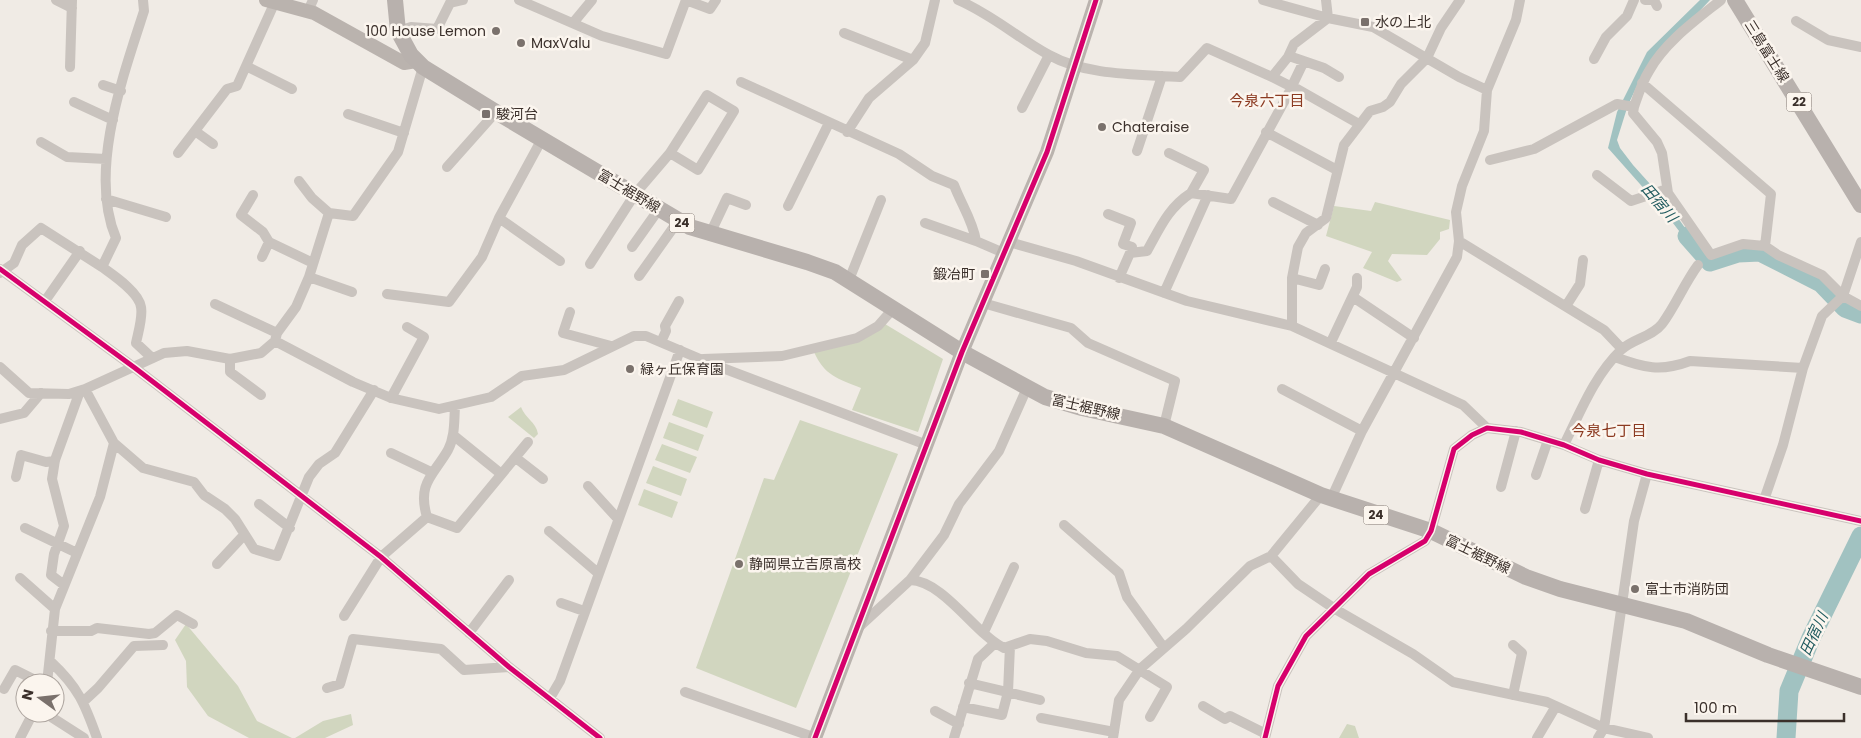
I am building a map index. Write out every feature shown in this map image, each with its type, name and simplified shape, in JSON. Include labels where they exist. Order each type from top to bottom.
[{"type":"main road","name":"富士裾野線","points":[[395,0],[398,31],[420,64],[496,112],[678,220],[710,234],[808,262],[849,280],[892,310],[1027,388],[1064,404],[1164,426],[1326,497],[1431,531],[1526,577],[1560,589],[1686,621],[1798,666],[1861,687]]},
{"type":"main road","name":"三島富士線","points":[[1732,0],[1861,205]]},
{"type":"street","points":[[56,0],[72,4],[70,67]]},
{"type":"street","points":[[102,268],[116,238],[108,219],[106,160],[113,120],[144,12],[143,0]]},
{"type":"street","points":[[398,31],[411,27],[438,29],[450,3],[463,0]]},
{"type":"street","points":[[519,0],[602,36],[666,54],[686,0],[710,9],[716,0]]},
{"type":"street","points":[[573,23],[592,0]]},
{"type":"street","points":[[847,132],[868,98],[913,60],[925,43],[936,0]]},
{"type":"street","points":[[958,0],[979,9],[1049,55],[1076,65],[1113,72],[1180,77],[1207,48],[1292,86],[1359,124]]},
{"type":"street","points":[[685,692],[816,738],[962,352],[1047,152],[1096,0]]},
{"type":"street","points":[[1263,0],[1328,18],[1373,27],[1487,90]]},
{"type":"street","points":[[1326,0],[1328,18]]},
{"type":"street","points":[[1292,326],[1292,278],[1298,247],[1306,233],[1326,218],[1344,145],[1370,111],[1384,107],[1390,102],[1400,84],[1427,58],[1441,28],[1460,0]]},
{"type":"street","points":[[1041,718],[1114,735],[1119,700],[1140,669],[1250,566],[1271,556],[1326,497],[1396,372],[1457,257],[1459,240],[1456,212],[1462,186],[1484,131],[1487,90],[1516,20],[1520,0]]},
{"type":"street","points":[[1594,59],[1606,37],[1627,16],[1634,0]]},
{"type":"street","points":[[1645,0],[1654,0],[1657,6]]},
{"type":"street","points":[[1732,0],[1694,21],[1664,51],[1649,69],[1642,83],[1633,113],[1657,142],[1662,153],[1665,190],[1711,255],[1743,244],[1765,246],[1778,255],[1822,275],[1843,296],[1861,306]]},
{"type":"street","points":[[178,153],[227,89],[237,86],[270,2],[311,6],[404,62],[420,64],[398,152],[353,216],[330,213],[312,198],[299,181]]},
{"type":"street","points":[[1272,77],[1289,56],[1294,44],[1328,18]]},
{"type":"street","points":[[1796,21],[1828,40],[1861,47]]},
{"type":"street","points":[[844,33],[913,60]]},
{"type":"street","points":[[1022,108],[1049,55]]},
{"type":"street","points":[[1289,56],[1324,68],[1339,77]]},
{"type":"street","points":[[1191,193],[1231,199],[1304,61]]},
{"type":"street","points":[[246,66],[292,89]]},
{"type":"street","points":[[1137,150],[1162,76]]},
{"type":"street","points":[[741,82],[847,132],[899,154],[932,176],[954,185],[962,205],[974,226],[976,241]]},
{"type":"street","points":[[1642,83],[1771,194],[1765,246]]},
{"type":"street","points":[[103,85],[121,90]]},
{"type":"street","points":[[590,264],[635,194],[670,153],[707,95],[734,110],[698,170],[670,153]]},
{"type":"street","points":[[74,102],[113,120]]},
{"type":"street","points":[[1490,160],[1534,149],[1619,104],[1634,107]]},
{"type":"street","points":[[447,167],[496,112]]},
{"type":"street","points":[[348,114],[404,134]]},
{"type":"street","points":[[788,206],[829,123]]},
{"type":"street","points":[[195,131],[213,144]]},
{"type":"street","points":[[1266,132],[1337,170]]},
{"type":"street","points":[[387,294],[449,302],[482,257],[499,218],[542,139]]},
{"type":"street","points":[[41,142],[67,156],[106,160]]},
{"type":"street","points":[[1130,253],[1147,251],[1172,207],[1191,193],[1204,170],[1169,153]]},
{"type":"street","points":[[1597,175],[1631,201],[1644,195],[1665,190]]},
{"type":"street","points":[[253,195],[241,215],[263,232],[269,242],[313,263]]},
{"type":"street","points":[[1164,293],[1208,195]]},
{"type":"street","points":[[710,234],[727,198],[746,205]]},
{"type":"street","points":[[106,199],[166,217]]},
{"type":"street","points":[[849,280],[881,200]]},
{"type":"street","points":[[1273,202],[1318,225]]},
{"type":"street","points":[[632,247],[659,209]]},
{"type":"street","points":[[0,367],[29,393],[69,394],[135,368],[151,357],[164,353],[187,351],[230,359],[261,353],[276,337],[296,307],[310,277],[330,213]]},
{"type":"street","points":[[1108,214],[1131,223],[1123,244],[1132,247],[1119,278]]},
{"type":"street","points":[[499,218],[560,261]]},
{"type":"street","points":[[639,276],[678,220]]},
{"type":"street","points":[[925,223],[976,241],[1076,261],[1119,278],[1188,301],[1292,326],[1396,372],[1463,405],[1487,428]]},
{"type":"street","points":[[151,357],[136,343],[141,307],[137,299],[120,280],[80,251],[41,228],[22,245],[14,263],[1,271],[135,368],[381,557],[509,667],[550,698],[588,734],[600,738]]},
{"type":"street","points":[[1459,240],[1604,330],[1619,353],[1641,367],[1677,366],[1690,361],[1803,368]]},
{"type":"street","points":[[262,257],[269,242]]},
{"type":"street","points":[[1764,500],[1783,445],[1803,368],[1822,316],[1843,296],[1861,242]]},
{"type":"street","points":[[44,302],[80,251]]},
{"type":"street","points":[[1566,306],[1580,284],[1582,260]]},
{"type":"street","points":[[1564,445],[1592,387],[1619,353],[1646,337],[1661,325],[1685,282],[1698,265]]},
{"type":"street","points":[[1292,278],[1319,285],[1325,269]]},
{"type":"street","points":[[310,277],[352,292]]},
{"type":"street","points":[[1331,342],[1353,297],[1357,287],[1357,278]]},
{"type":"street","points":[[1353,297],[1414,338]]},
{"type":"street","points":[[661,342],[666,331],[665,326],[679,301]]},
{"type":"street","points":[[215,304],[276,337],[352,382],[391,398],[440,409],[491,397],[522,376],[564,370],[634,336],[646,336],[712,364],[927,445]]},
{"type":"street","points":[[983,304],[1071,328],[1088,343],[1175,381],[1164,426]]},
{"type":"street","points":[[703,359],[782,356],[857,338],[878,326],[892,310]]},
{"type":"street","points":[[570,312],[563,333],[611,346]]},
{"type":"street","points":[[391,398],[424,337],[407,327]]},
{"type":"street","points":[[550,698],[560,681],[680,350]]},
{"type":"street","points":[[230,359],[230,372],[261,395]]},
{"type":"street","points":[[859,626],[910,580],[944,535],[959,504],[999,451],[1027,388]]},
{"type":"street","points":[[1282,389],[1362,431]]},
{"type":"street","points":[[83,390],[114,443],[143,468],[194,482],[204,495],[224,509],[234,519],[254,549],[277,556],[290,528],[309,477],[319,464],[335,453],[374,390]]},
{"type":"street","points":[[64,585],[51,575],[54,554],[64,526],[52,478],[55,461],[83,390]]},
{"type":"street","points":[[0,419],[24,413],[41,394]]},
{"type":"street","points":[[427,517],[422,500],[431,472],[448,449],[453,435],[455,407]]},
{"type":"street","points":[[1203,706],[1225,719],[1230,716],[1265,736],[1278,686],[1289,663],[1306,636],[1369,574],[1425,541],[1431,531],[1454,450],[1472,434],[1487,428],[1516,431],[1548,440],[1599,460],[1647,474],[1861,521]]},
{"type":"street","points":[[1501,487],[1516,431]]},
{"type":"street","points":[[453,435],[500,473]]},
{"type":"street","points":[[1536,475],[1548,440]]},
{"type":"street","points":[[427,517],[457,528],[500,473],[516,458],[528,442]]},
{"type":"street","points":[[49,673],[51,631],[55,609],[100,497],[114,443]]},
{"type":"street","points":[[391,453],[431,472]]},
{"type":"street","points":[[16,477],[21,455],[46,462],[55,461]]},
{"type":"street","points":[[516,458],[543,479]]},
{"type":"street","points":[[1585,509],[1599,460]]},
{"type":"street","points":[[1598,738],[1604,728],[1634,521],[1647,474]]},
{"type":"street","points":[[588,486],[618,519]]},
{"type":"street","points":[[259,504],[290,528]]},
{"type":"street","points":[[344,616],[381,557],[427,517]]},
{"type":"street","points":[[1064,525],[1118,573],[1126,597],[1164,648]]},
{"type":"street","points":[[25,528],[77,553]]},
{"type":"street","points":[[549,531],[598,573]]},
{"type":"street","points":[[217,564],[244,534]]},
{"type":"street","points":[[1271,556],[1298,584],[1335,609],[1413,654],[1454,682],[1513,694],[1556,706],[1604,728],[1648,738]]},
{"type":"street","points":[[984,632],[1014,567]]},
{"type":"street","points":[[20,578],[55,609]]},
{"type":"street","points":[[469,633],[509,580]]},
{"type":"street","points":[[910,580],[918,580],[951,601],[995,643],[1004,648],[1030,639],[1046,641],[1086,653],[1117,656],[1140,669],[1167,687],[1150,717]]},
{"type":"street","points":[[562,603],[584,611]]},
{"type":"street","points":[[51,631],[91,631],[97,628],[149,634],[155,633],[177,615],[193,624]]},
{"type":"street","points":[[327,688],[340,684],[353,640],[441,649],[464,670],[509,667]]},
{"type":"street","points":[[954,738],[978,659],[995,643]]},
{"type":"street","points":[[84,701],[98,688],[134,646],[163,645]]},
{"type":"street","points":[[1513,645],[1522,653],[1513,694]]},
{"type":"street","points":[[963,707],[1002,714],[1008,692],[1010,646]]},
{"type":"street","points":[[51,662],[69,679],[84,701],[97,738]]},
{"type":"street","points":[[4,689],[15,670],[21,673]]},
{"type":"street","points":[[969,684],[1040,700]]},
{"type":"street","points":[[1537,738],[1556,706]]},
{"type":"street","points":[[935,711],[959,724]]},
{"type":"street","points":[[20,738],[28,723]]},
{"type":"street","points":[[61,723],[84,738]]},
{"type":"green space","points":[[1375,202],[1450,220],[1449,229],[1440,232],[1440,239],[1427,255],[1392,254],[1388,261],[1402,280],[1397,282],[1363,268],[1372,252],[1326,236],[1334,206],[1371,211]]},
{"type":"green space","points":[[885,324],[943,359],[918,432],[852,410],[861,388],[839,379],[827,371],[814,352]]},
{"type":"green space","points":[[678,399],[713,412],[707,428],[672,415]]},
{"type":"green space","points":[[521,407],[537,430],[538,434],[534,438],[508,417]]},
{"type":"green space","points":[[800,420],[898,454],[796,708],[696,668],[764,478],[774,480]]},
{"type":"green space","points":[[669,422],[704,435],[698,451],[663,438]]},
{"type":"green space","points":[[662,444],[697,457],[690,473],[655,460]]},
{"type":"green space","points":[[653,466],[687,479],[681,496],[646,483]]},
{"type":"green space","points":[[644,489],[678,502],[672,518],[638,505]]},
{"type":"green space","points":[[186,624],[238,686],[257,721],[292,738],[249,738],[208,716],[187,687],[186,661],[175,640]]},
{"type":"green space","points":[[351,714],[353,725],[325,738],[295,738],[323,721]]},
{"type":"green space","points":[[1347,724],[1355,726],[1359,738],[1339,738]]},
{"type":"water","points":[[1700,0],[1710,0],[1645,69],[1628,105],[1617,140],[1620,148],[1668,204],[1705,256],[1711,259],[1734,252],[1759,250],[1757,255],[1737,255],[1709,265],[1702,261],[1663,210],[1608,148],[1617,112],[1647,52]]},
{"type":"waterway","name":"田宿川","points":[[1687,236],[1710,262],[1738,253],[1760,252],[1821,283],[1845,308],[1861,314]]},
{"type":"waterway","name":"田宿川","points":[[1786,738],[1789,691],[1811,638],[1861,536]]},
{"type":"cycle path","points":[[815,738],[962,352],[1047,152],[1096,0]]},
{"type":"cycle path","points":[[0,269],[135,368],[381,557],[509,667],[600,738]]},
{"type":"cycle path","points":[[1265,738],[1278,686],[1306,636],[1369,574],[1425,541],[1431,531],[1454,449],[1472,435],[1487,428],[1521,432],[1564,445],[1599,460],[1647,474],[1861,521]]},
{"type":"place","name":"水の上北","points":[[1365,22]]},
{"type":"place","name":"100 House Lemon","points":[[496,31]]},
{"type":"place","name":"MaxValu","points":[[521,43]]},
{"type":"place","name":"駿河台","points":[[486,114]]},
{"type":"place","name":"Chateraise","points":[[1102,127]]},
{"type":"place","name":"鍛冶町","points":[[985,274]]},
{"type":"place","name":"緑ヶ丘保育園","points":[[630,369]]},
{"type":"place","name":"静岡県立吉原高校","points":[[739,564]]},
{"type":"place","name":"富士市消防団","points":[[1635,589]]},
{"type":"district","name":"今泉六丁目","points":[[1267,101]]},
{"type":"district","name":"今泉七丁目","points":[[1609,431]]}]
